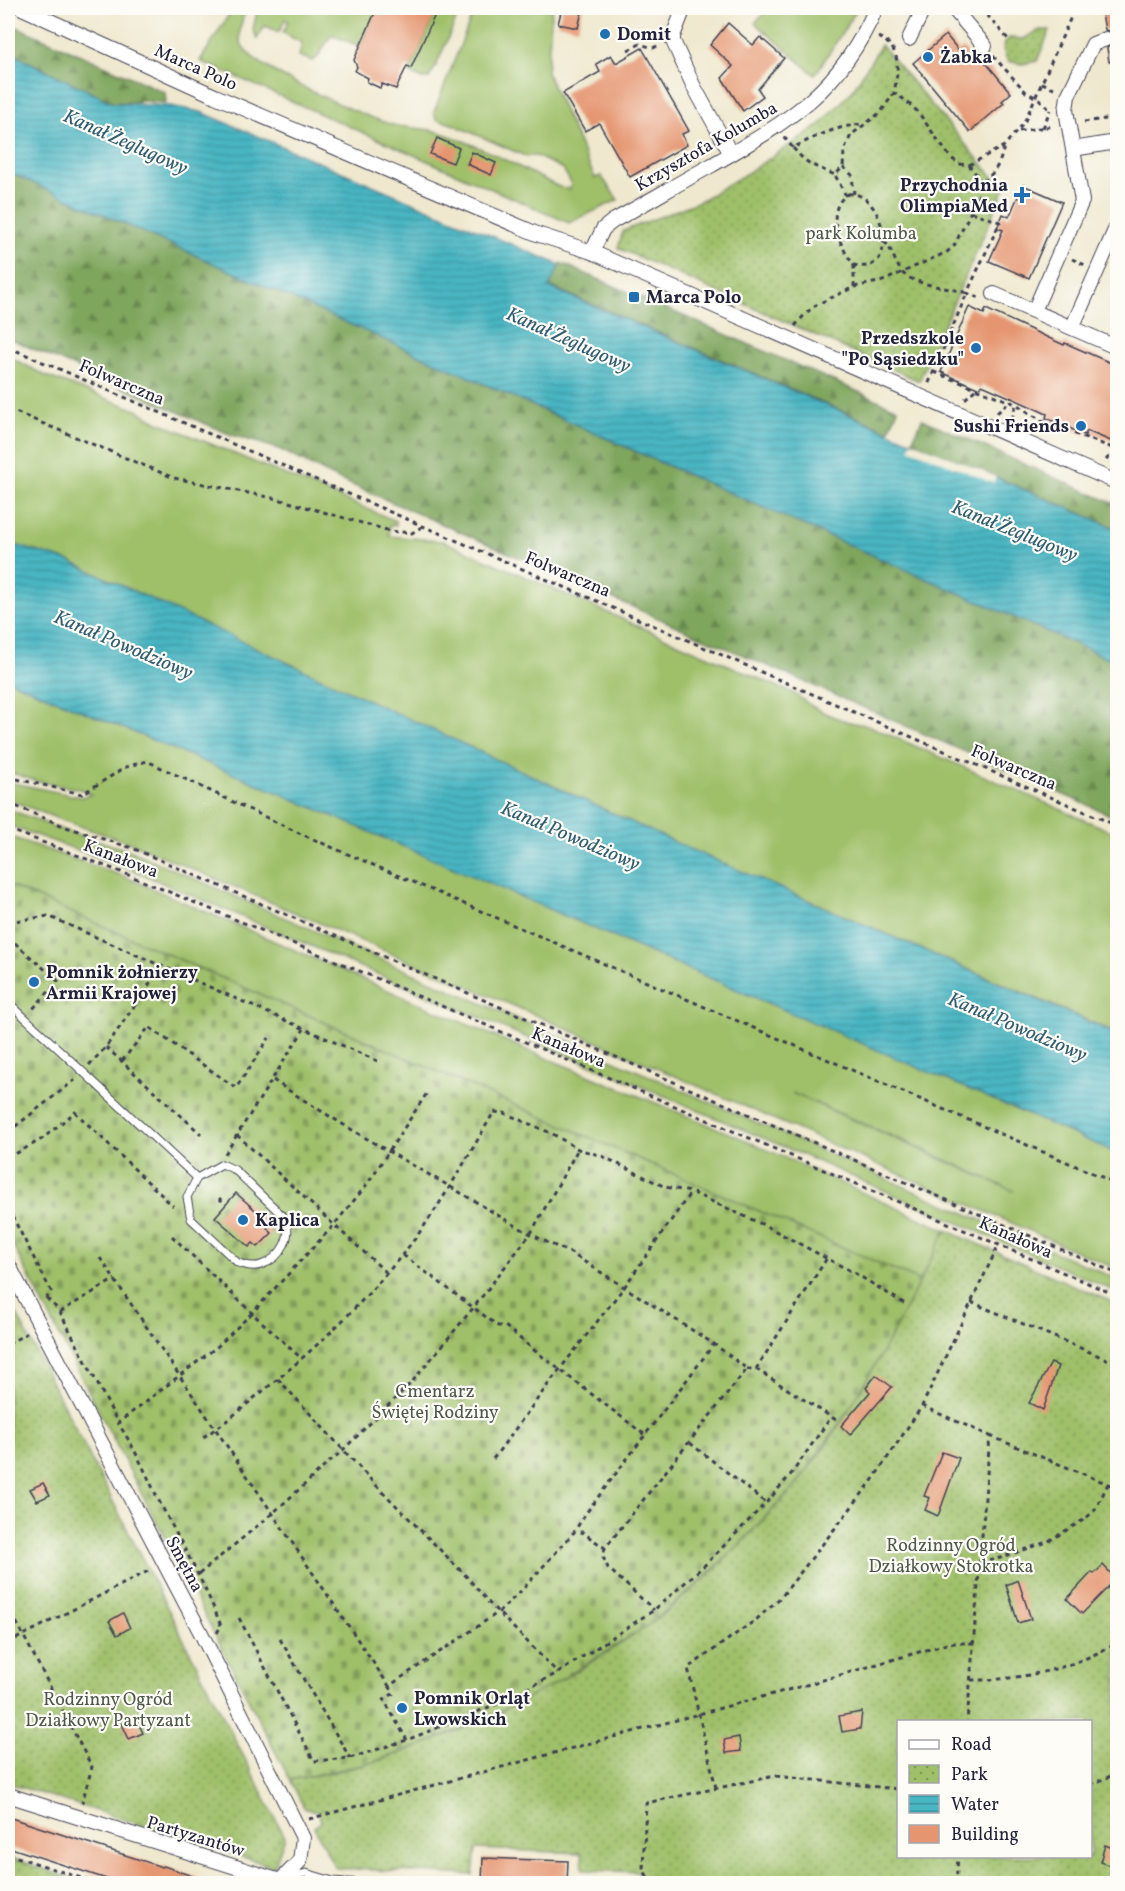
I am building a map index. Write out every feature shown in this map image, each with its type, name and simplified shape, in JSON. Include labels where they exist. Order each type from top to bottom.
[{"type":"street","points":[[684,8],[673,40],[693,85],[730,154]]},
{"type":"street","name":"Krzysztofa Kolumba","points":[[592,252],[603,229],[613,221],[777,128],[807,105],[834,76],[866,31],[876,8]]},
{"type":"street","points":[[909,39],[924,8]]},
{"type":"street","points":[[953,8],[985,46]]},
{"type":"street","name":"Marca Polo","points":[[30,9],[215,96],[537,234],[592,252],[1118,483]]},
{"type":"street","points":[[1034,311],[1082,201],[1066,110],[1068,96],[1093,44],[1106,39]]},
{"type":"street","points":[[1073,149],[1116,142]]},
{"type":"street","points":[[1072,328],[1115,230]]},
{"type":"street","points":[[994,294],[1118,348]]},
{"type":"street","name":"Smętna","points":[[8,1264],[164,1563],[303,1839],[300,1861],[280,1882]]},
{"type":"street","name":"Partyzantów","points":[[8,1796],[280,1882]]},
{"type":"lane","points":[[8,1002],[197,1178]]},
{"type":"lane","points":[[222,1164],[235,1170],[288,1223],[287,1240],[278,1254],[261,1265],[238,1263],[191,1219],[186,1197],[197,1178],[222,1164]]},
{"type":"lane","points":[[280,1882],[306,1873],[333,1881],[377,1884]]},
{"type":"path","points":[[981,8],[1008,39]]},
{"type":"path","points":[[894,93],[918,112],[950,157],[959,164],[969,165],[1004,146],[1024,123],[1075,8]]},
{"type":"path","points":[[835,175],[843,167],[846,143],[851,135],[880,112],[894,93],[897,76],[894,49],[888,42],[866,31]]},
{"type":"path","points":[[628,50],[640,44],[653,48],[673,40]]},
{"type":"path","points":[[985,46],[1026,92],[1035,97]]},
{"type":"path","points":[[1043,128],[1050,109]]},
{"type":"path","points":[[1017,131],[1104,119],[1118,122]]},
{"type":"path","points":[[793,148],[828,132],[862,124]]},
{"type":"path","points":[[781,134],[802,158],[815,168],[835,175],[846,196]]},
{"type":"path","points":[[789,338],[793,328],[816,305],[854,287],[884,281],[934,259],[954,246],[971,212],[982,182],[990,177],[1002,158],[1004,146]]},
{"type":"path","points":[[969,165],[982,182]]},
{"type":"path","points":[[843,167],[852,175],[854,194]]},
{"type":"path","points":[[854,265],[867,267],[874,263],[882,252],[884,242],[884,232],[877,214],[868,202],[854,194],[846,196],[837,211],[840,245],[854,265],[854,287]]},
{"type":"path","points":[[925,390],[1000,222],[971,212]]},
{"type":"path","points":[[884,242],[888,245],[902,273],[938,288],[956,289],[968,293]]},
{"type":"path","points":[[1059,253],[1097,270]]},
{"type":"path","name":"Folwarczna","points":[[8,347],[1118,826]]},
{"type":"path","points":[[934,372],[1016,404],[1044,422],[1117,450],[1106,460]]},
{"type":"path","points":[[965,399],[976,390]]},
{"type":"path","points":[[997,413],[1009,402]]},
{"type":"path","points":[[1012,419],[1016,404]]},
{"type":"path","points":[[8,409],[174,478],[278,499],[390,531],[412,533],[423,526]]},
{"type":"path","points":[[8,777],[82,794],[126,767],[147,761],[301,834],[1118,1184]]},
{"type":"path","points":[[8,803],[66,827],[132,848],[1118,1274]]},
{"type":"path","name":"Kanałowa","points":[[8,829],[121,872],[285,940],[1118,1296]]},
{"type":"path","points":[[8,922],[48,916],[380,1062]]},
{"type":"path","points":[[8,937],[58,981],[25,1018]]},
{"type":"path","points":[[8,1132],[49,1102],[83,1072],[106,1047],[161,967]]},
{"type":"path","points":[[122,1061],[149,1027],[236,1088],[269,1038]]},
{"type":"path","points":[[222,1164],[227,1149],[304,1029]]},
{"type":"path","points":[[106,1047],[201,1134]]},
{"type":"path","points":[[239,1618],[314,1761],[350,1758],[407,1740],[486,1709],[558,1674],[654,1610],[707,1563],[766,1503],[792,1473],[833,1418],[756,1369],[747,1369],[714,1344],[570,1252],[548,1244],[388,1152],[273,1080]]},
{"type":"path","points":[[237,1135],[334,1225],[368,1183],[428,1093]]},
{"type":"path","points":[[8,1158],[42,1139],[75,1112],[173,1206]]},
{"type":"path","points":[[203,1437],[302,1359],[345,1318],[403,1255],[494,1112],[504,1113],[551,1133],[578,1149],[602,1156],[664,1187],[691,1192],[766,1226],[827,1258],[905,1304]]},
{"type":"path","points":[[199,1574],[273,1513],[344,1449],[412,1382],[531,1233],[578,1149]]},
{"type":"path","points":[[493,1459],[625,1286],[691,1192]]},
{"type":"path","points":[[219,1198],[226,1204]]},
{"type":"path","points":[[8,1208],[51,1291]]},
{"type":"path","points":[[716,1788],[688,1668],[757,1619],[782,1596],[872,1481],[922,1406],[999,1244]]},
{"type":"path","points":[[403,1255],[498,1326],[506,1326],[645,1435]]},
{"type":"path","points":[[100,1258],[394,1693],[384,1700],[407,1740]]},
{"type":"path","points":[[756,1369],[827,1258]]},
{"type":"path","points":[[60,1312],[115,1279]]},
{"type":"path","points":[[47,1298],[51,1305],[60,1312],[118,1424],[132,1443],[157,1496],[199,1574],[222,1626]]},
{"type":"path","points":[[971,1302],[1118,1364]]},
{"type":"path","points":[[118,1424],[218,1346],[252,1313],[302,1359]]},
{"type":"path","points":[[8,1344],[39,1325]]},
{"type":"path","points":[[389,1686],[499,1612],[523,1589],[574,1532],[714,1344]]},
{"type":"path","points":[[654,1610],[608,1568],[603,1557],[605,1548],[747,1369]]},
{"type":"path","points":[[278,1379],[371,1480],[558,1674]]},
{"type":"path","points":[[922,1406],[1118,1488]]},
{"type":"path","points":[[967,1720],[990,1436]]},
{"type":"path","points":[[689,1443],[766,1503]]},
{"type":"path","points":[[980,1560],[994,1560],[1047,1542],[1085,1519],[1095,1510],[1107,1484]]},
{"type":"path","points":[[574,1532],[582,1532],[605,1548]]},
{"type":"path","points":[[8,1643],[164,1563]]},
{"type":"path","points":[[8,1606],[92,1767],[82,1803]]},
{"type":"path","points":[[280,1639],[350,1758]]},
{"type":"path","points":[[970,1680],[1003,1678],[1071,1665],[1118,1641]]},
{"type":"path","points":[[296,1824],[437,1783],[697,1714],[950,1643],[974,1643]]},
{"type":"path","points":[[1092,1784],[1118,1773]]},
{"type":"path","points":[[652,1884],[643,1869],[646,1803],[775,1776],[897,1789]]},
{"type":"path","points":[[8,1854],[99,1884]]},
{"type":"path","points":[[956,1884],[958,1858]]},
{"type":"green space","points":[[233,8],[247,8],[240,32],[243,47],[253,57],[289,80],[336,103],[393,125],[436,131],[457,139],[502,158],[559,187],[570,189],[571,183],[563,169],[536,156],[525,156],[436,119],[434,112],[475,8],[552,8],[547,73],[595,178],[601,176],[618,200],[569,223],[200,61]]},
{"type":"green space","points":[[258,8],[377,8],[360,46],[331,35],[318,57],[312,61],[299,56],[302,43],[283,33],[288,21],[285,19],[279,32],[265,26],[257,39],[253,29]]},
{"type":"green space","points":[[438,8],[461,8],[436,66],[429,78],[423,79],[409,73]]},
{"type":"green space","points":[[769,8],[858,8],[815,75],[755,23]]},
{"type":"green space","points":[[8,23],[165,92],[166,103],[145,101],[113,103],[8,52]]},
{"type":"green space","points":[[1040,30],[1050,30],[1037,61],[1022,64],[1008,61],[1003,49],[1009,38],[1023,39]]},
{"type":"green space","name":"park Kolumba","points":[[881,45],[1004,190],[919,381],[618,248],[623,231],[700,201],[819,126],[852,91]]},
{"type":"green space","points":[[8,172],[689,475],[1117,662],[1117,818],[336,478],[279,449],[229,434],[8,338]]},
{"type":"green space","points":[[561,263],[898,409],[889,431],[549,286]]},
{"type":"green space","points":[[8,356],[46,376],[137,410],[158,422],[396,521],[396,525],[390,525],[389,536],[443,541],[795,694],[829,715],[848,722],[867,725],[1117,834],[1117,1033],[685,847],[69,561],[8,543]]},
{"type":"green space","points":[[922,419],[1117,505],[1117,529],[912,441]]},
{"type":"green space","points":[[8,680],[272,790],[1117,1153],[1117,1269],[533,1014],[134,844],[61,820],[8,799],[8,782],[81,797],[91,794],[84,790],[37,781],[8,772]],"holes":[[[792,1093],[913,1145],[1014,1191]]]},
{"type":"green space","points":[[8,809],[60,829],[131,851],[1117,1279],[1117,1292],[782,1146],[125,867],[8,825]]},
{"type":"green space","points":[[8,836],[123,876],[522,1048],[741,1138],[946,1230],[920,1281],[8,885]]},
{"type":"green space","name":"Cmentarz Świętej Rodziny","points":[[8,885],[920,1281],[864,1388],[799,1481],[739,1545],[692,1589],[647,1626],[545,1690],[484,1719],[422,1745],[367,1764],[290,1780],[8,1236]]},
{"type":"green space","name":"Rodzinny Ogród Działkowy Stokrotka","points":[[946,1230],[1117,1304],[1117,1883],[640,1883],[639,1872],[583,1870],[582,1853],[476,1849],[473,1875],[335,1868],[314,1827],[321,1822],[318,1811],[305,1809],[290,1780],[370,1763],[407,1751],[478,1722],[513,1706],[580,1669],[613,1649],[676,1604],[733,1551],[800,1480],[842,1421],[896,1327]]},
{"type":"green space","name":"Rodzinny Ogród Działkowy Partyzant","points":[[8,1297],[285,1837],[274,1867],[8,1783]]},
{"type":"green space","points":[[8,1857],[85,1883],[8,1883]]},
{"type":"water","name":"Kanał Żeglugowy","points":[[8,52],[113,103],[170,106],[201,112],[560,265],[549,287],[1117,529],[1117,662],[689,475],[8,172]]},
{"type":"water","name":"Kanał Powodziowy","points":[[8,543],[69,561],[685,847],[1117,1034],[1117,1153],[272,790],[8,680]]},
{"type":"pier","points":[[912,441],[996,477],[993,483],[909,448]]},
{"type":"building","points":[[377,8],[438,8],[411,68],[407,66],[396,89],[382,84],[380,88],[367,82],[368,78],[355,71],[357,67],[354,60]]},
{"type":"building","points":[[562,8],[583,8],[578,28],[558,24]]},
{"type":"building","points":[[1101,8],[1118,8],[1118,61],[1109,62],[1107,48],[1113,44],[1115,36],[1105,30]]},
{"type":"building","points":[[728,23],[753,45],[760,37],[784,58],[758,89],[763,96],[743,111],[722,78],[733,66],[710,45]]},
{"type":"building","points":[[946,35],[959,51],[963,48],[971,57],[977,52],[1011,93],[1002,101],[1004,103],[970,132],[913,63]]},
{"type":"building","points":[[642,48],[689,131],[682,134],[687,145],[630,177],[599,123],[585,131],[563,93],[600,72],[596,64],[611,55],[616,63]]},
{"type":"building","points":[[437,138],[459,148],[453,163],[430,154]]},
{"type":"building","points":[[472,152],[496,163],[491,175],[467,164]]},
{"type":"building","points":[[1023,185],[1062,202],[1029,278],[989,261],[1003,230],[997,228],[1003,214],[1009,217]]},
{"type":"building","points":[[969,307],[984,314],[986,309],[1064,345],[1065,343],[1118,366],[1118,444],[1087,431],[1085,435],[1046,418],[1047,414],[982,385],[980,389],[941,372]]},
{"type":"building","name":"Kaplica","points":[[236,1193],[271,1224],[267,1228],[272,1233],[258,1247],[253,1243],[249,1247],[215,1217]]},
{"type":"building","points":[[1051,1363],[1058,1366],[1043,1410],[1029,1403]]},
{"type":"building","points":[[876,1375],[892,1387],[850,1435],[841,1426],[870,1392],[866,1388]]},
{"type":"building","points":[[942,1452],[959,1458],[938,1516],[925,1510],[930,1498],[924,1496]]},
{"type":"building","points":[[43,1483],[50,1495],[37,1501],[30,1489]]},
{"type":"building","points":[[1103,1565],[1116,1579],[1082,1614],[1067,1599],[1092,1572],[1094,1574]]},
{"type":"building","points":[[1018,1580],[1031,1619],[1018,1623],[1006,1585]]},
{"type":"building","points":[[123,1613],[130,1628],[117,1635],[109,1621]]},
{"type":"building","points":[[862,1712],[860,1729],[842,1732],[839,1716]]},
{"type":"building","points":[[137,1720],[143,1733],[129,1739],[122,1724]]},
{"type":"building","points":[[739,1737],[741,1751],[726,1753],[724,1740]]},
{"type":"building","points":[[8,1817],[206,1881],[205,1884],[122,1884],[8,1847]]},
{"type":"building","points":[[1105,1845],[1118,1850],[1114,1867],[1100,1862]]},
{"type":"building","points":[[483,1858],[568,1861],[567,1884],[482,1883]]},
{"type":"place","name":"Domit","points":[[605,34]]},
{"type":"place","name":"Żabka","points":[[928,57]]},
{"type":"place","name":"Przychodnia OlimpiaMed","points":[[1022,195]]},
{"type":"place","name":"Marca Polo","points":[[634,297]]},
{"type":"place","name":"Przedszkole \"Po Sąsiedzku\"","points":[[976,348]]},
{"type":"place","name":"Sushi Friends","points":[[1081,426]]},
{"type":"place","name":"Pomnik żołnierzy Armii Krajowej","points":[[34,982]]},
{"type":"place","name":"Kaplica","points":[[243,1220]]},
{"type":"place","name":"Pomnik Orląt Lwowskich","points":[[402,1708]]}]
